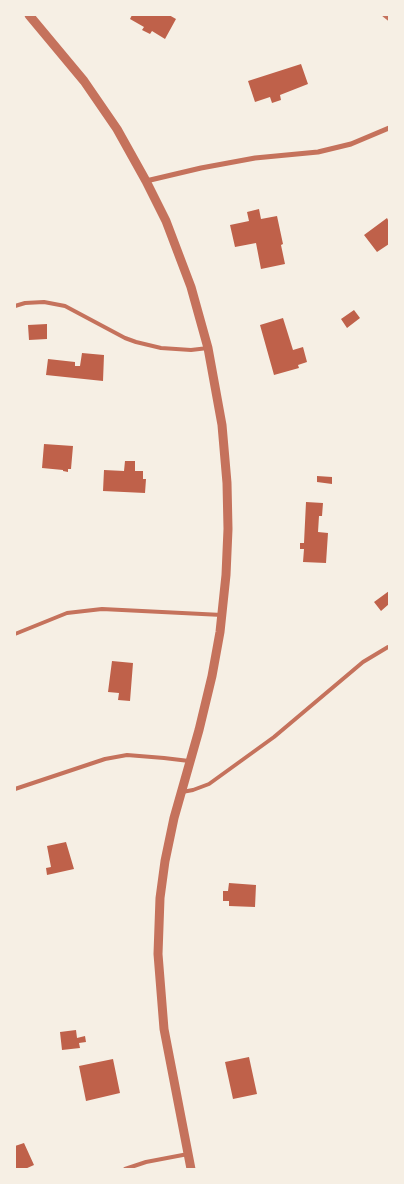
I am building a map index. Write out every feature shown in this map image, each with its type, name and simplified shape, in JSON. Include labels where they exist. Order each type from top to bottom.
[{"type":"street","points":[[29,15],[84,81],[117,129],[166,220],[191,287],[208,348],[222,425],[227,483],[228,529],[222,615],[212,676],[199,730],[180,792],[165,861],[160,898],[158,954],[164,1029],[191,1169]]},
{"type":"street","points":[[146,181],[219,164],[256,158],[318,152],[351,144],[389,128]]},
{"type":"lane","points":[[384,15],[389,18]]},
{"type":"lane","points":[[15,306],[25,303],[44,302],[65,306],[136,342],[161,348],[191,350],[208,348]]},
{"type":"lane","points":[[15,634],[67,613],[102,609],[222,615]]},
{"type":"lane","points":[[180,792],[194,790],[210,784],[274,736],[363,662],[388,647]]},
{"type":"lane","points":[[15,789],[105,759],[127,756],[189,761]]},
{"type":"lane","points":[[125,1169],[146,1162],[188,1154]]},
{"type":"building","points":[[132,15],[169,15],[176,19],[165,39],[152,31],[150,34],[142,30],[144,27],[130,19]]},
{"type":"building","points":[[301,64],[308,84],[280,95],[281,100],[272,103],[270,97],[255,102],[248,81]]},
{"type":"building","points":[[259,209],[261,219],[277,216],[285,264],[261,269],[256,243],[235,247],[230,225],[249,221],[247,212]]},
{"type":"building","points":[[387,218],[389,222],[389,244],[377,252],[364,235]]},
{"type":"building","points":[[354,310],[360,318],[347,328],[341,319]]},
{"type":"building","points":[[283,318],[293,350],[303,347],[307,362],[298,365],[299,368],[274,375],[260,325]]},
{"type":"building","points":[[47,324],[47,339],[29,340],[28,325]]},
{"type":"building","points":[[82,353],[104,355],[103,381],[46,375],[48,359],[75,362],[75,366],[80,366]]},
{"type":"building","points":[[44,444],[73,446],[71,469],[68,469],[68,472],[42,468]]},
{"type":"building","points":[[125,461],[135,461],[135,471],[143,471],[143,479],[146,479],[145,493],[103,491],[104,470],[124,471]]},
{"type":"building","points":[[317,476],[332,477],[332,484],[317,482]]},
{"type":"building","points":[[306,502],[323,503],[322,516],[319,516],[318,532],[328,533],[326,563],[303,562],[304,549],[300,549],[300,543],[304,543]]},
{"type":"building","points":[[389,591],[389,604],[381,611],[374,602]]},
{"type":"building","points":[[112,661],[133,663],[130,701],[118,700],[119,693],[108,692]]},
{"type":"building","points":[[66,842],[74,869],[47,875],[46,868],[51,867],[47,846]]},
{"type":"building","points":[[229,883],[256,885],[255,907],[229,906],[229,901],[223,901],[223,891],[228,891]]},
{"type":"building","points":[[76,1030],[77,1038],[85,1036],[86,1042],[79,1043],[80,1048],[62,1050],[60,1032]]},
{"type":"building","points":[[249,1057],[257,1094],[233,1099],[225,1062]]},
{"type":"building","points":[[113,1059],[120,1093],[86,1101],[79,1066]]},
{"type":"building","points":[[24,1143],[34,1165],[25,1169],[15,1169],[15,1146]]}]
